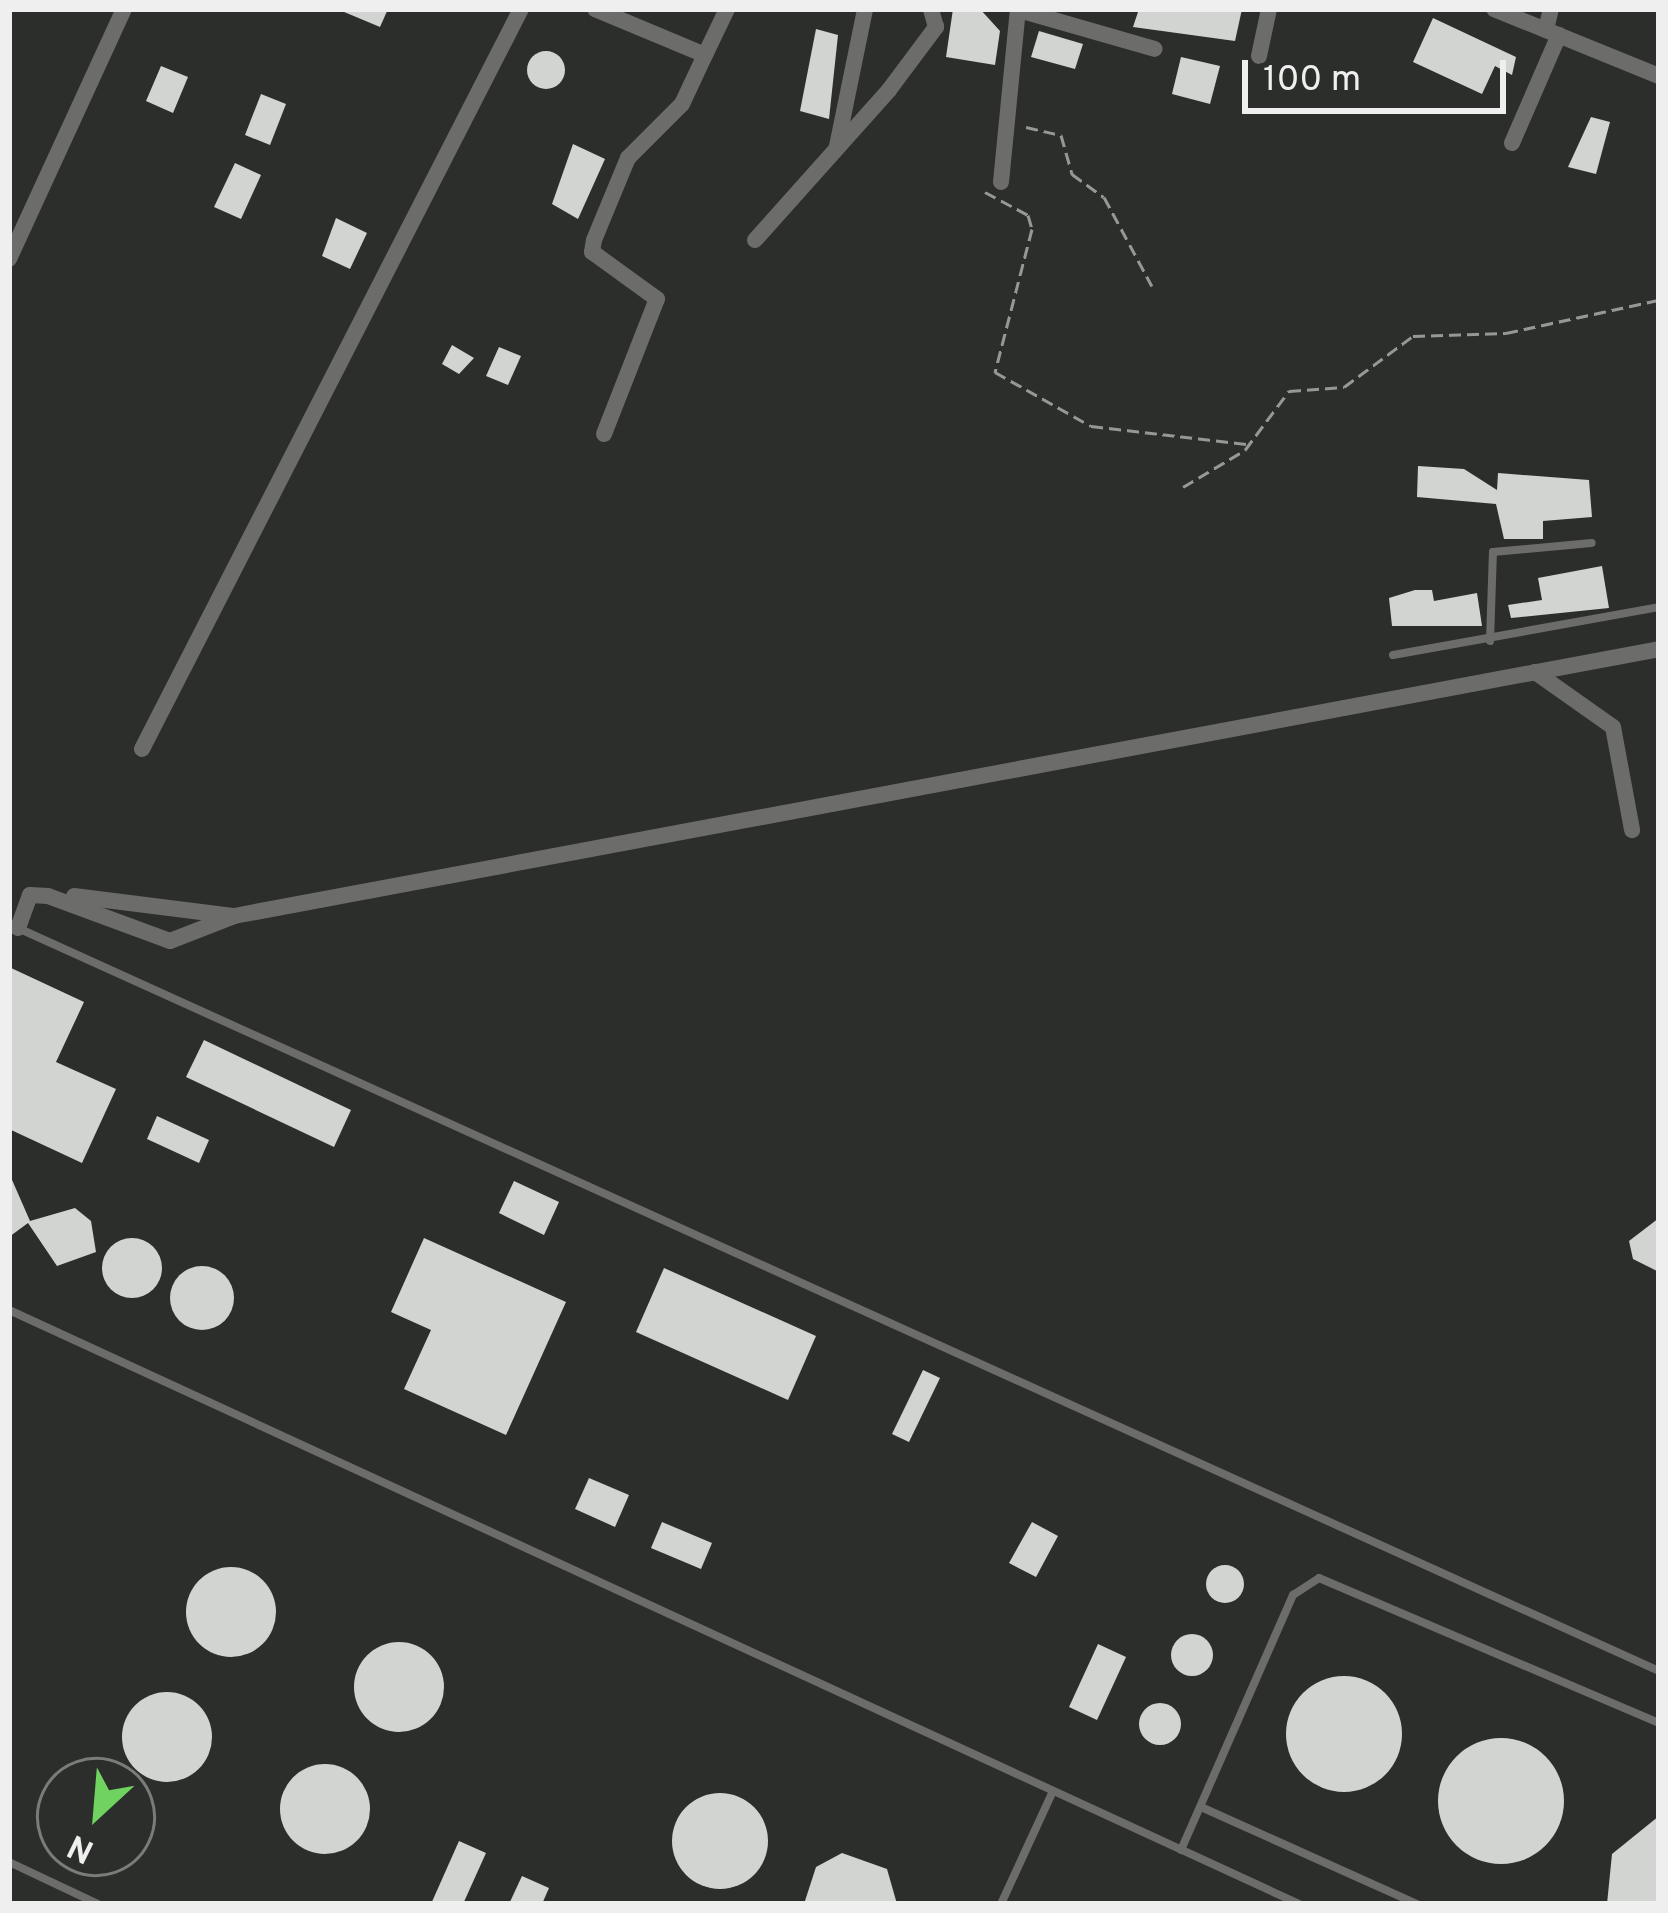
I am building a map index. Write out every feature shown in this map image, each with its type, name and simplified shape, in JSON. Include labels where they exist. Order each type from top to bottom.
[{"type":"street","points":[[9,259],[14,219],[124,9]]},
{"type":"street","points":[[142,749],[520,9]]},
{"type":"street","points":[[595,9],[705,56]]},
{"type":"street","points":[[604,434],[657,299],[592,252],[594,240],[628,158],[682,104],[727,9]]},
{"type":"street","points":[[836,147],[865,9]]},
{"type":"street","points":[[755,240],[936,27],[932,9]]},
{"type":"street","points":[[1001,182],[1003,115],[1019,9],[1155,50]]},
{"type":"street","points":[[1258,56],[1269,9]]},
{"type":"street","points":[[1494,9],[1659,76]]},
{"type":"street","points":[[1512,143],[1553,32],[1551,9]]},
{"type":"street","points":[[48,896],[170,941],[234,916],[1659,649]]},
{"type":"street","points":[[1534,672],[1613,727],[1632,830]]},
{"type":"street","points":[[13,926],[30,895],[234,916]]},
{"type":"lane","points":[[1490,641],[1493,552],[1592,543]]},
{"type":"lane","points":[[1393,656],[1659,607]]},
{"type":"lane","points":[[13,926],[1659,1671]]},
{"type":"lane","points":[[9,1310],[1299,1904]]},
{"type":"lane","points":[[1181,1850],[1293,1594],[1319,1577],[1659,1723]]},
{"type":"lane","points":[[1001,1904],[1053,1791]]},
{"type":"lane","points":[[1201,1807],[1417,1904]]},
{"type":"lane","points":[[9,1862],[98,1904]]},
{"type":"path","points":[[1003,115],[1061,135],[1072,174],[1104,197],[1152,286]]},
{"type":"path","points":[[1001,182],[986,181],[984,198],[1028,215],[1032,229],[995,372],[1091,426],[1250,444]]},
{"type":"path","points":[[1184,487],[1250,444],[1289,391],[1344,387],[1413,337],[1506,333],[1659,300]]},
{"type":"building","points":[[337,9],[388,9],[380,27]]},
{"type":"building","points":[[953,9],[980,9],[1000,31],[995,65],[946,57]]},
{"type":"building","points":[[1139,9],[1242,9],[1235,41],[1133,27]]},
{"type":"building","points":[[1433,18],[1516,57],[1512,75],[1495,66],[1482,94],[1413,62]]},
{"type":"building","points":[[816,29],[838,35],[829,119],[800,111]]},
{"type":"building","points":[[1039,31],[1083,44],[1075,69],[1031,57]]},
{"type":"building","points":[[546,51],[559,57],[565,70],[559,83],[546,89],[533,83],[527,70],[533,57]]},
{"type":"building","points":[[1181,57],[1220,66],[1210,104],[1172,94]]},
{"type":"building","points":[[161,66],[188,77],[173,113],[146,101]]},
{"type":"building","points":[[261,94],[286,104],[270,145],[245,135]]},
{"type":"building","points":[[1591,117],[1610,122],[1596,174],[1568,167]]},
{"type":"building","points":[[573,144],[605,159],[578,219],[552,204]]},
{"type":"building","points":[[235,163],[261,175],[241,219],[214,207]]},
{"type":"building","points":[[336,218],[367,233],[350,269],[322,256]]},
{"type":"building","points":[[452,345],[474,358],[459,374],[442,364]]},
{"type":"building","points":[[499,347],[521,356],[508,385],[486,376]]},
{"type":"building","points":[[1418,466],[1464,469],[1497,490],[1498,473],[1589,480],[1592,517],[1543,521],[1543,539],[1504,539],[1496,504],[1417,497]]},
{"type":"building","points":[[1602,566],[1609,608],[1511,618],[1508,605],[1542,600],[1538,578]]},
{"type":"building","points":[[1432,590],[1434,601],[1477,593],[1482,626],[1392,626],[1389,598]]},
{"type":"building","points":[[9,967],[84,1002],[56,1062],[116,1089],[82,1163],[9,1129]]},
{"type":"building","points":[[204,1040],[351,1110],[334,1147],[186,1077]]},
{"type":"building","points":[[157,1116],[209,1140],[199,1163],[147,1139]]},
{"type":"building","points":[[9,1173],[30,1221],[75,1208],[91,1221],[96,1252],[57,1266],[28,1223],[9,1237]]},
{"type":"building","points":[[514,1181],[559,1202],[544,1235],[499,1213]]},
{"type":"building","points":[[1659,1218],[1659,1272],[1633,1259],[1629,1241]]},
{"type":"building","points":[[132,1238],[154,1246],[162,1268],[154,1290],[132,1298],[110,1290],[102,1268],[110,1246]]},
{"type":"building","points":[[424,1238],[566,1302],[506,1435],[404,1389],[431,1330],[391,1312]]},
{"type":"building","points":[[202,1266],[225,1275],[234,1298],[225,1321],[202,1330],[179,1321],[170,1298],[179,1275]]},
{"type":"building","points":[[664,1268],[816,1336],[788,1400],[636,1332]]},
{"type":"building","points":[[923,1370],[940,1378],[909,1442],[892,1434]]},
{"type":"building","points":[[589,1478],[629,1495],[615,1527],[575,1509]]},
{"type":"building","points":[[662,1522],[712,1543],[701,1569],[651,1548]]},
{"type":"building","points":[[1032,1522],[1058,1536],[1036,1577],[1009,1563]]},
{"type":"building","points":[[1225,1565],[1239,1570],[1244,1584],[1239,1598],[1225,1603],[1211,1598],[1206,1584],[1211,1570]]},
{"type":"building","points":[[231,1567],[263,1580],[276,1612],[263,1644],[231,1657],[199,1644],[186,1612],[199,1580]]},
{"type":"building","points":[[1192,1634],[1207,1640],[1213,1655],[1207,1670],[1192,1676],[1177,1670],[1171,1655],[1177,1640]]},
{"type":"building","points":[[399,1642],[431,1655],[444,1687],[431,1719],[399,1732],[367,1719],[354,1687],[367,1655]]},
{"type":"building","points":[[1098,1644],[1126,1657],[1097,1720],[1069,1707]]},
{"type":"building","points":[[1344,1676],[1366,1680],[1385,1693],[1398,1712],[1402,1734],[1398,1756],[1385,1775],[1366,1788],[1344,1792],[1322,1788],[1303,1775],[1290,1756],[1286,1734],[1290,1712],[1303,1693],[1322,1680]]},
{"type":"building","points":[[150,1695],[184,1695],[209,1720],[209,1754],[184,1779],[156,1780],[156,1757],[125,1754],[125,1720]]},
{"type":"building","points":[[1160,1703],[1175,1709],[1181,1724],[1175,1739],[1160,1745],[1145,1739],[1139,1724],[1145,1709]]},
{"type":"building","points":[[1501,1738],[1525,1743],[1546,1756],[1559,1777],[1564,1801],[1559,1825],[1546,1846],[1525,1859],[1501,1864],[1477,1859],[1456,1846],[1443,1825],[1438,1801],[1443,1777],[1456,1756],[1477,1743]]},
{"type":"building","points":[[325,1764],[357,1777],[370,1809],[357,1841],[325,1854],[293,1841],[280,1809],[293,1777]]},
{"type":"building","points":[[720,1793],[738,1796],[754,1807],[765,1823],[765,1859],[754,1875],[738,1886],[720,1889],[702,1886],[686,1875],[675,1859],[672,1841],[675,1823],[686,1807],[702,1796]]},
{"type":"building","points":[[1659,1816],[1659,1904],[1607,1904],[1612,1854]]},
{"type":"building","points":[[459,1841],[486,1853],[463,1904],[431,1904]]},
{"type":"building","points":[[842,1853],[887,1869],[897,1904],[804,1904],[816,1867]]},
{"type":"building","points":[[522,1876],[549,1888],[542,1904],[509,1904]]}]
